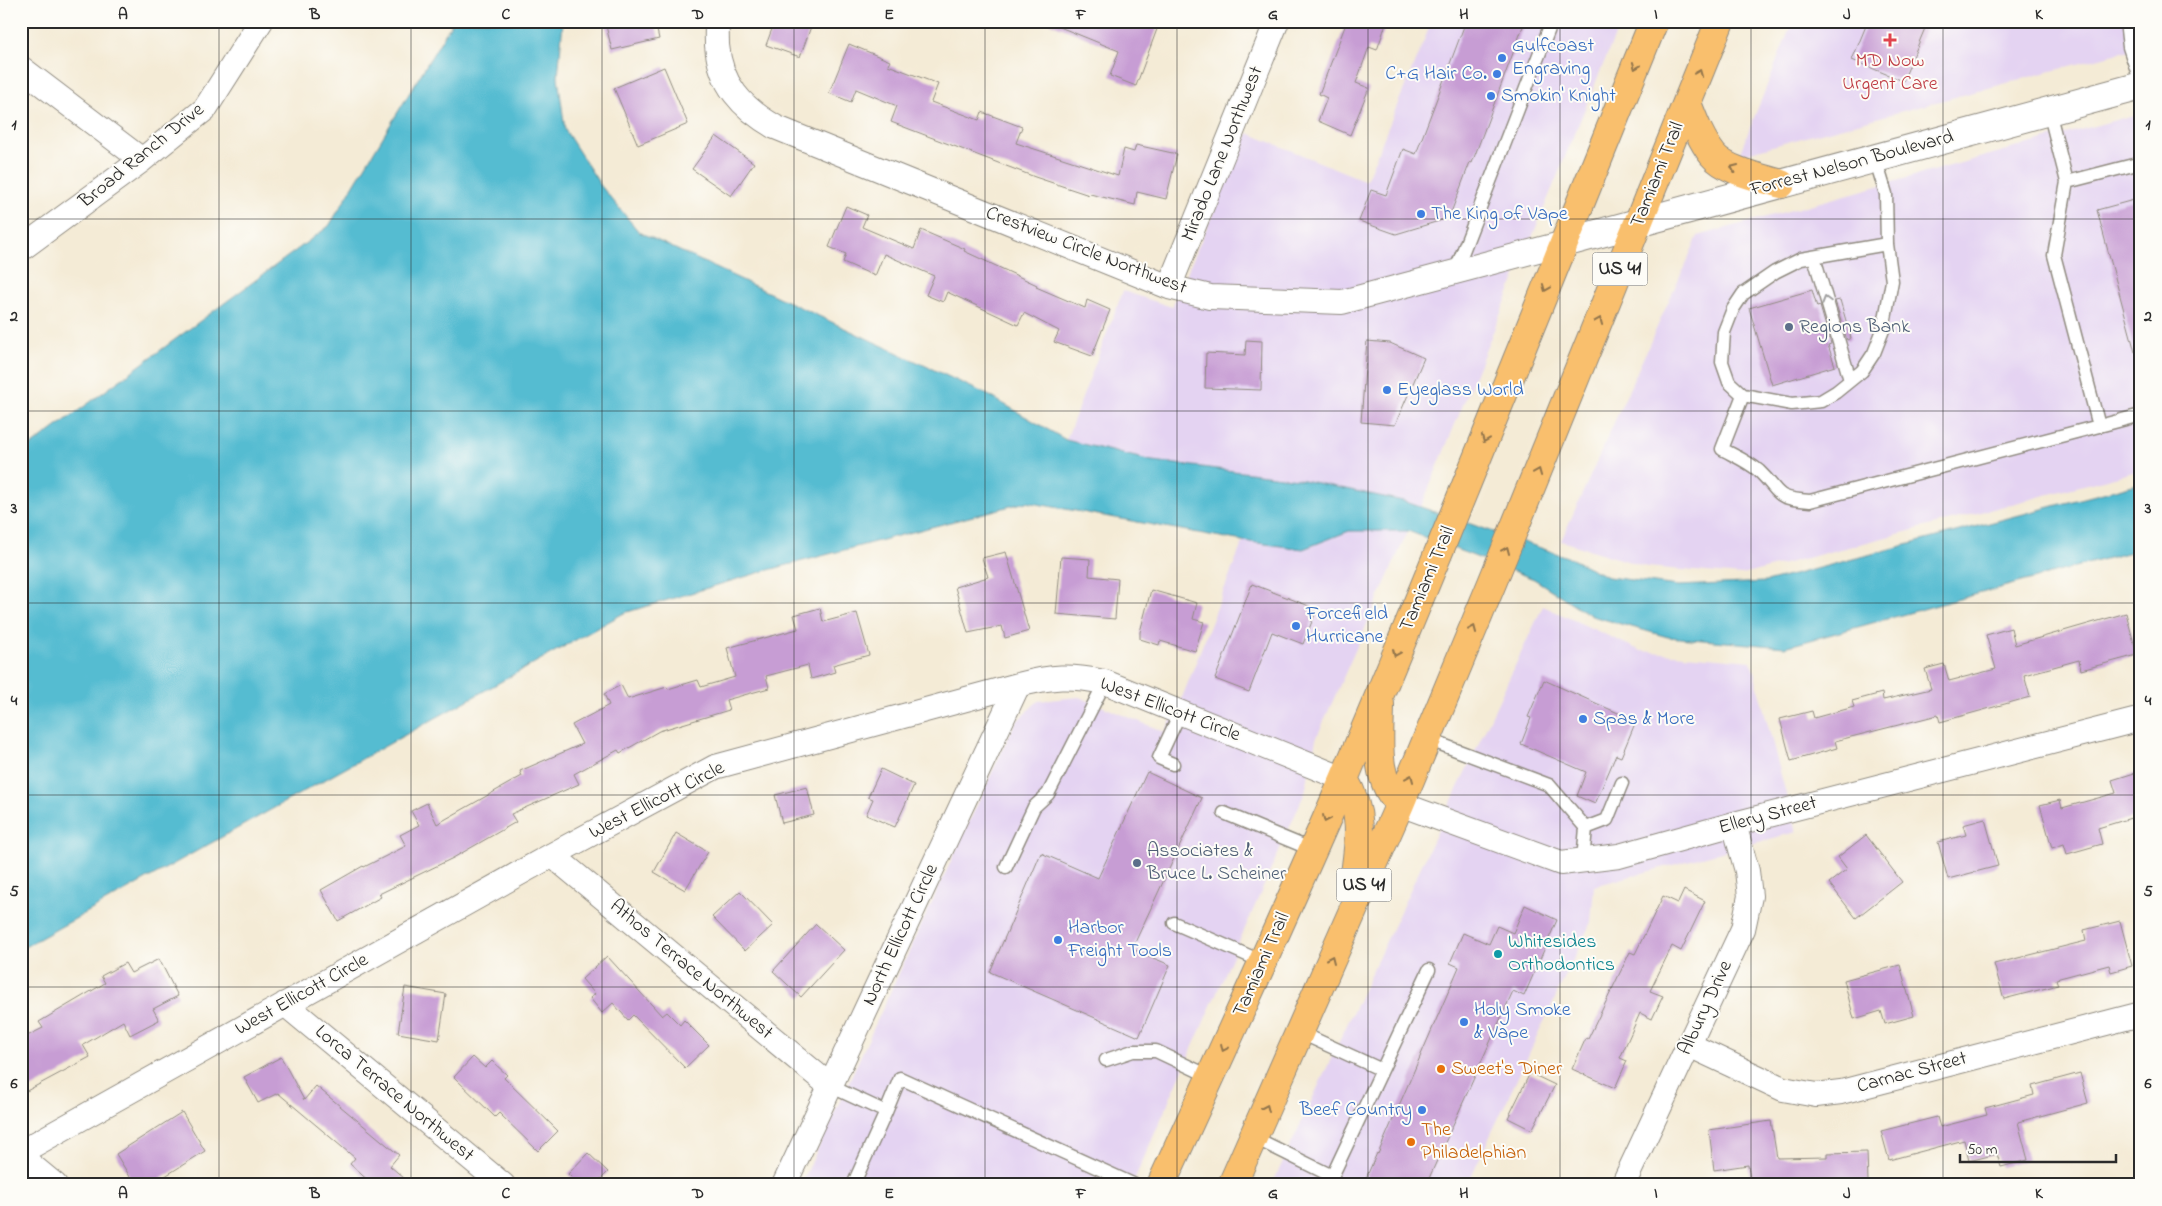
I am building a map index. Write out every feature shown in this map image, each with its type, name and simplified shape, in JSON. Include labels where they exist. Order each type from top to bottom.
[{"type":"main road","name":"Tamiami Trail","points":[[1162,1185],[1344,779],[1463,494],[1654,21]]},
{"type":"main road","name":"Tamiami Trail","points":[[1232,1185],[1400,804],[1520,517],[1720,21]]},
{"type":"main road","points":[[1687,103],[1701,136],[1714,157],[1736,170],[1780,184]]},
{"type":"main road","points":[[1380,692],[1380,764],[1384,782],[1391,796],[1400,804]]},
{"type":"main road","points":[[1344,779],[1353,796],[1358,813],[1359,837],[1349,920]]},
{"type":"street","name":"Broad Ranch Drive","points":[[21,249],[142,160],[205,109],[217,87],[261,21]]},
{"type":"street","name":"Crestview Circle Northwest","points":[[718,21],[716,27],[718,60],[731,90],[753,114],[775,127],[1169,287],[1210,297],[1342,302],[1564,243]]},
{"type":"street","name":"Mirado Lane Northwest","points":[[1169,287],[1276,22]]},
{"type":"street","points":[[21,68],[142,160]]},
{"type":"street","name":"Forrest Nelson Boulevard","points":[[1564,243],[2049,111],[2141,84]]},
{"type":"street","name":"West Ellicott Circle","points":[[21,1152],[552,855],[715,767],[1044,678],[1076,676],[1105,682],[1344,779]]},
{"type":"street","name":"North Ellicott Circle","points":[[784,1185],[1018,685]]},
{"type":"street","name":"Ellery Street","points":[[1400,804],[1561,862],[1619,856],[1734,824],[2141,719]]},
{"type":"street","name":"Albury Drive","points":[[1623,1185],[1743,928],[1750,896],[1747,870],[1734,824]]},
{"type":"street","name":"Athos Terrace Northwest","points":[[552,855],[830,1086]]},
{"type":"street","name":"Lorca Terrace Northwest","points":[[285,1004],[503,1185]]},
{"type":"street","name":"Carnac Street","points":[[1689,1045],[1783,1089],[1816,1095],[1841,1092],[2141,1014]]},
{"type":"street","points":[[21,1157],[55,1185]]},
{"type":"lane","points":[[1455,272],[1552,21]]},
{"type":"lane","points":[[2126,21],[2129,47],[2141,84]]},
{"type":"lane","points":[[2049,111],[2068,182],[2054,255],[2099,426]]},
{"type":"lane","points":[[1875,158],[1886,194],[1887,244],[1892,281],[1883,330],[1874,353],[1862,371],[1836,392],[1821,401],[1792,404],[1743,395],[1729,382],[1722,362],[1724,332],[1733,310],[1743,294],[1775,272],[1801,259],[1887,244]]},
{"type":"lane","points":[[2068,182],[2141,163]]},
{"type":"lane","points":[[1814,257],[1850,380]]},
{"type":"lane","points":[[1743,395],[1722,449],[1760,472],[1775,491],[1787,499],[1810,501],[2141,414]]},
{"type":"lane","points":[[1006,867],[1034,807],[1048,794],[1105,682]]},
{"type":"lane","points":[[1173,764],[1159,758],[1180,713]]},
{"type":"lane","points":[[1427,738],[1549,785],[1586,828],[1582,860]]},
{"type":"lane","points":[[1586,828],[1607,820],[1622,782]]},
{"type":"lane","points":[[1224,813],[1313,850]]},
{"type":"lane","points":[[1174,923],[1263,962]]},
{"type":"lane","points":[[1253,1137],[1330,1181],[1429,970]]},
{"type":"lane","points":[[1300,1032],[1382,1070]]},
{"type":"lane","points":[[1106,1060],[1133,1051],[1156,1051],[1211,1076]]},
{"type":"lane","points":[[854,1185],[900,1078],[1135,1185]]},
{"type":"lane","points":[[830,1086],[886,1112]]},
{"type":"shaded area","points":[[1432,21],[1621,21],[1421,507],[1403,501],[1298,479],[1152,461],[1066,440],[1123,291],[1172,307],[1248,133],[1366,181]]},
{"type":"shaded area","points":[[1793,21],[2141,21],[2141,47],[1739,155]]},
{"type":"shaded area","points":[[2141,113],[2141,470],[1742,575],[1647,567],[1561,541],[1698,236]]},
{"type":"shaded area","points":[[1349,531],[1408,531],[1316,739],[1305,792],[1132,1185],[801,1185],[1015,723],[1038,701],[1079,697],[1165,732],[1180,703],[1243,541],[1303,549]]},
{"type":"shaded area","points":[[1543,606],[1641,651],[1751,661],[1796,832],[1594,886],[1591,922],[1467,1185],[1272,1185]]},
{"type":"water","points":[[453,21],[563,21],[558,77],[565,130],[601,186],[639,232],[990,396],[1066,440],[1152,461],[1298,479],[1403,501],[1570,558],[1608,577],[1678,586],[1766,582],[2141,483],[2141,549],[1785,647],[1668,637],[1592,616],[1534,579],[1408,531],[1349,531],[1303,549],[1243,541],[1026,502],[761,572],[624,613],[21,949],[21,453],[329,226]]},
{"type":"building","points":[[615,21],[655,21],[659,39],[612,50],[606,26],[616,23]]},
{"type":"building","points":[[775,21],[813,21],[800,57],[766,45]]},
{"type":"building","points":[[1045,21],[1160,21],[1136,86],[1110,76],[1119,51]]},
{"type":"building","points":[[1347,21],[1387,21],[1377,50],[1369,47],[1356,83],[1369,88],[1350,135],[1318,121],[1327,98],[1319,94]]},
{"type":"building","points":[[1466,21],[1525,21],[1472,163],[1470,162],[1449,218],[1396,234],[1359,221],[1371,190],[1386,195],[1403,149],[1416,154]]},
{"type":"building","name":"MD Now Urgent Care","points":[[1868,21],[1928,21],[1903,81],[1852,60]]},
{"type":"building","points":[[849,44],[890,61],[888,65],[938,84],[931,102],[979,120],[982,112],[1022,127],[1016,143],[1118,176],[1124,149],[1134,152],[1136,145],[1177,154],[1166,199],[1137,192],[1135,205],[1089,195],[1035,177],[891,122],[897,106],[856,89],[851,102],[829,93]]},
{"type":"building","points":[[664,67],[688,124],[638,145],[614,88]]},
{"type":"building","points":[[716,136],[754,163],[731,196],[692,169]]},
{"type":"building","points":[[2141,198],[2141,351],[2135,352],[2097,210]]},
{"type":"building","points":[[846,206],[867,215],[862,227],[914,249],[921,230],[965,249],[964,251],[1037,285],[1036,287],[1085,308],[1087,300],[1110,310],[1092,356],[1054,342],[1059,331],[1024,313],[1018,325],[947,292],[943,302],[926,295],[934,276],[884,254],[875,276],[843,262],[846,254],[829,247]]},
{"type":"building","name":"Regions Bank","points":[[1812,290],[1817,307],[1820,306],[1831,344],[1828,345],[1835,366],[1772,385],[1749,308]]},
{"type":"building","points":[[1840,300],[1851,338],[1847,340],[1835,301]]},
{"type":"building","points":[[1246,340],[1262,341],[1261,390],[1205,388],[1206,353],[1245,355]]},
{"type":"building","name":"Eyeglass World","points":[[1367,341],[1390,343],[1424,358],[1395,425],[1361,422]]},
{"type":"building","points":[[1006,552],[1029,631],[1005,638],[1002,626],[968,633],[955,587],[988,577],[982,558]]},
{"type":"building","points":[[1061,557],[1090,559],[1089,576],[1118,579],[1115,619],[1056,614]]},
{"type":"building","points":[[1252,584],[1317,609],[1303,644],[1272,632],[1249,692],[1215,679]]},
{"type":"building","points":[[1151,590],[1197,603],[1193,619],[1204,622],[1195,651],[1160,641],[1159,645],[1140,639],[1140,632]]},
{"type":"building","points":[[820,608],[823,622],[857,613],[869,655],[833,665],[835,672],[811,679],[808,665],[766,676],[769,688],[726,700],[729,710],[659,731],[620,753],[618,750],[574,774],[579,784],[511,814],[516,822],[453,858],[379,894],[381,897],[338,921],[321,890],[363,866],[406,846],[400,835],[419,825],[411,811],[427,803],[437,824],[522,776],[520,771],[582,744],[572,725],[609,705],[604,694],[621,685],[628,699],[698,680],[701,687],[735,677],[727,648],[798,629],[794,615]]},
{"type":"building","points":[[2126,613],[2137,655],[2081,670],[2079,660],[2024,675],[2030,697],[1940,722],[1938,715],[1835,741],[1837,748],[1791,761],[1780,719],[1812,711],[1814,718],[1854,707],[1852,701],[1882,693],[1883,700],[1931,689],[1925,669],[1944,664],[1949,681],[1996,669],[1986,635],[2011,628],[2015,645]]},
{"type":"building","points":[[1544,680],[1636,721],[1621,757],[1616,755],[1595,804],[1577,796],[1586,772],[1521,744],[1531,718],[1528,717]]},
{"type":"building","points":[[881,769],[914,785],[895,827],[866,815],[873,799],[868,797]]},
{"type":"building","points":[[2141,771],[2141,815],[2098,828],[2102,844],[2067,854],[2064,844],[2052,848],[2040,805],[2060,800],[2062,808],[2116,793],[2112,780]]},
{"type":"building","points":[[1147,772],[1202,798],[1132,949],[1170,965],[1139,1037],[990,972],[1041,853],[1098,878]]},
{"type":"building","points":[[807,787],[814,815],[782,823],[775,795]]},
{"type":"building","points":[[1985,819],[1998,866],[1948,879],[1938,842],[1966,835],[1963,825]]},
{"type":"building","points":[[676,833],[708,852],[685,890],[654,872]]},
{"type":"building","points":[[1866,835],[1902,882],[1856,918],[1829,883],[1847,869],[1838,857]]},
{"type":"building","points":[[1684,890],[1705,901],[1681,951],[1672,946],[1650,991],[1663,996],[1652,1019],[1640,1013],[1620,1058],[1627,1061],[1615,1088],[1572,1069],[1630,952],[1635,954],[1663,896],[1678,903]]},
{"type":"building","points":[[740,891],[773,925],[745,951],[712,917]]},
{"type":"building","points":[[1525,905],[1557,920],[1524,996],[1513,991],[1426,1185],[1363,1185],[1459,967],[1450,963],[1463,933],[1489,944],[1497,926],[1513,933]]},
{"type":"building","points":[[2120,921],[2132,966],[2111,972],[2109,965],[2056,979],[2058,985],[2004,999],[1994,964],[2086,941],[2084,930]]},
{"type":"building","points":[[816,924],[844,950],[801,997],[773,971]]},
{"type":"building","points":[[607,956],[662,1016],[667,1012],[680,1025],[684,1020],[709,1045],[685,1068],[633,1015],[628,1020],[613,1003],[602,1013],[590,998],[595,994],[582,979]]},
{"type":"building","points":[[159,959],[178,996],[153,1009],[159,1020],[130,1035],[123,1021],[83,1045],[90,1057],[21,1094],[21,1039],[43,1028],[39,1022],[105,983],[101,976],[125,963],[131,973]]},
{"type":"building","points":[[1900,965],[1914,1016],[1885,1024],[1881,1011],[1854,1019],[1844,980]]},
{"type":"building","points":[[405,987],[446,994],[439,1040],[398,1033]]},
{"type":"building","points":[[281,1057],[304,1100],[316,1086],[399,1155],[390,1166],[412,1185],[373,1185],[350,1164],[355,1158],[278,1093],[258,1103],[244,1077]]},
{"type":"building","points":[[473,1057],[485,1068],[492,1061],[507,1075],[504,1078],[558,1131],[538,1151],[499,1113],[495,1117],[454,1077]]},
{"type":"building","points":[[1530,1073],[1555,1085],[1532,1130],[1508,1118]]},
{"type":"building","points":[[2080,1073],[2088,1103],[2018,1122],[2028,1160],[2001,1167],[1997,1154],[1969,1161],[1964,1140],[1889,1160],[1881,1131],[1937,1117],[1940,1127],[1987,1115],[1985,1108],[2034,1095],[2032,1086]]},
{"type":"building","points":[[182,1112],[205,1151],[151,1185],[135,1185],[116,1154]]},
{"type":"building","points":[[1771,1121],[1777,1158],[1827,1157],[1827,1153],[1867,1152],[1868,1182],[1861,1183],[1861,1185],[1808,1185],[1795,1184],[1795,1179],[1751,1185],[1748,1165],[1714,1170],[1709,1130]]},
{"type":"building","points":[[588,1153],[608,1172],[595,1185],[579,1185],[568,1174]]},
{"type":"place","name":"MD Now Urgent Care","points":[[1890,40]]},
{"type":"place","name":"Gulfcoast Engraving","points":[[1502,58]]},
{"type":"place","name":"C+G Hair Co.","points":[[1497,74]]},
{"type":"place","name":"Smokin' Knight","points":[[1491,96]]},
{"type":"place","name":"The King of Vape","points":[[1421,214]]},
{"type":"place","name":"Regions Bank","points":[[1789,327]]},
{"type":"place","name":"Eyeglass World","points":[[1387,390]]},
{"type":"place","name":"Forcefield Hurricane","points":[[1296,626]]},
{"type":"place","name":"Spas & More","points":[[1583,719]]},
{"type":"place","name":"Associates & Bruce L. Scheiner","points":[[1137,863]]},
{"type":"place","name":"Harbor Freight Tools","points":[[1058,940]]},
{"type":"place","name":"Whitesides Orthodontics","points":[[1498,954]]},
{"type":"place","name":"Holy Smoke & Vape","points":[[1464,1022]]},
{"type":"place","name":"Sweet's Diner","points":[[1441,1069]]},
{"type":"place","name":"Beef Country","points":[[1422,1110]]},
{"type":"place","name":"The Philadelphian","points":[[1411,1142]]}]
